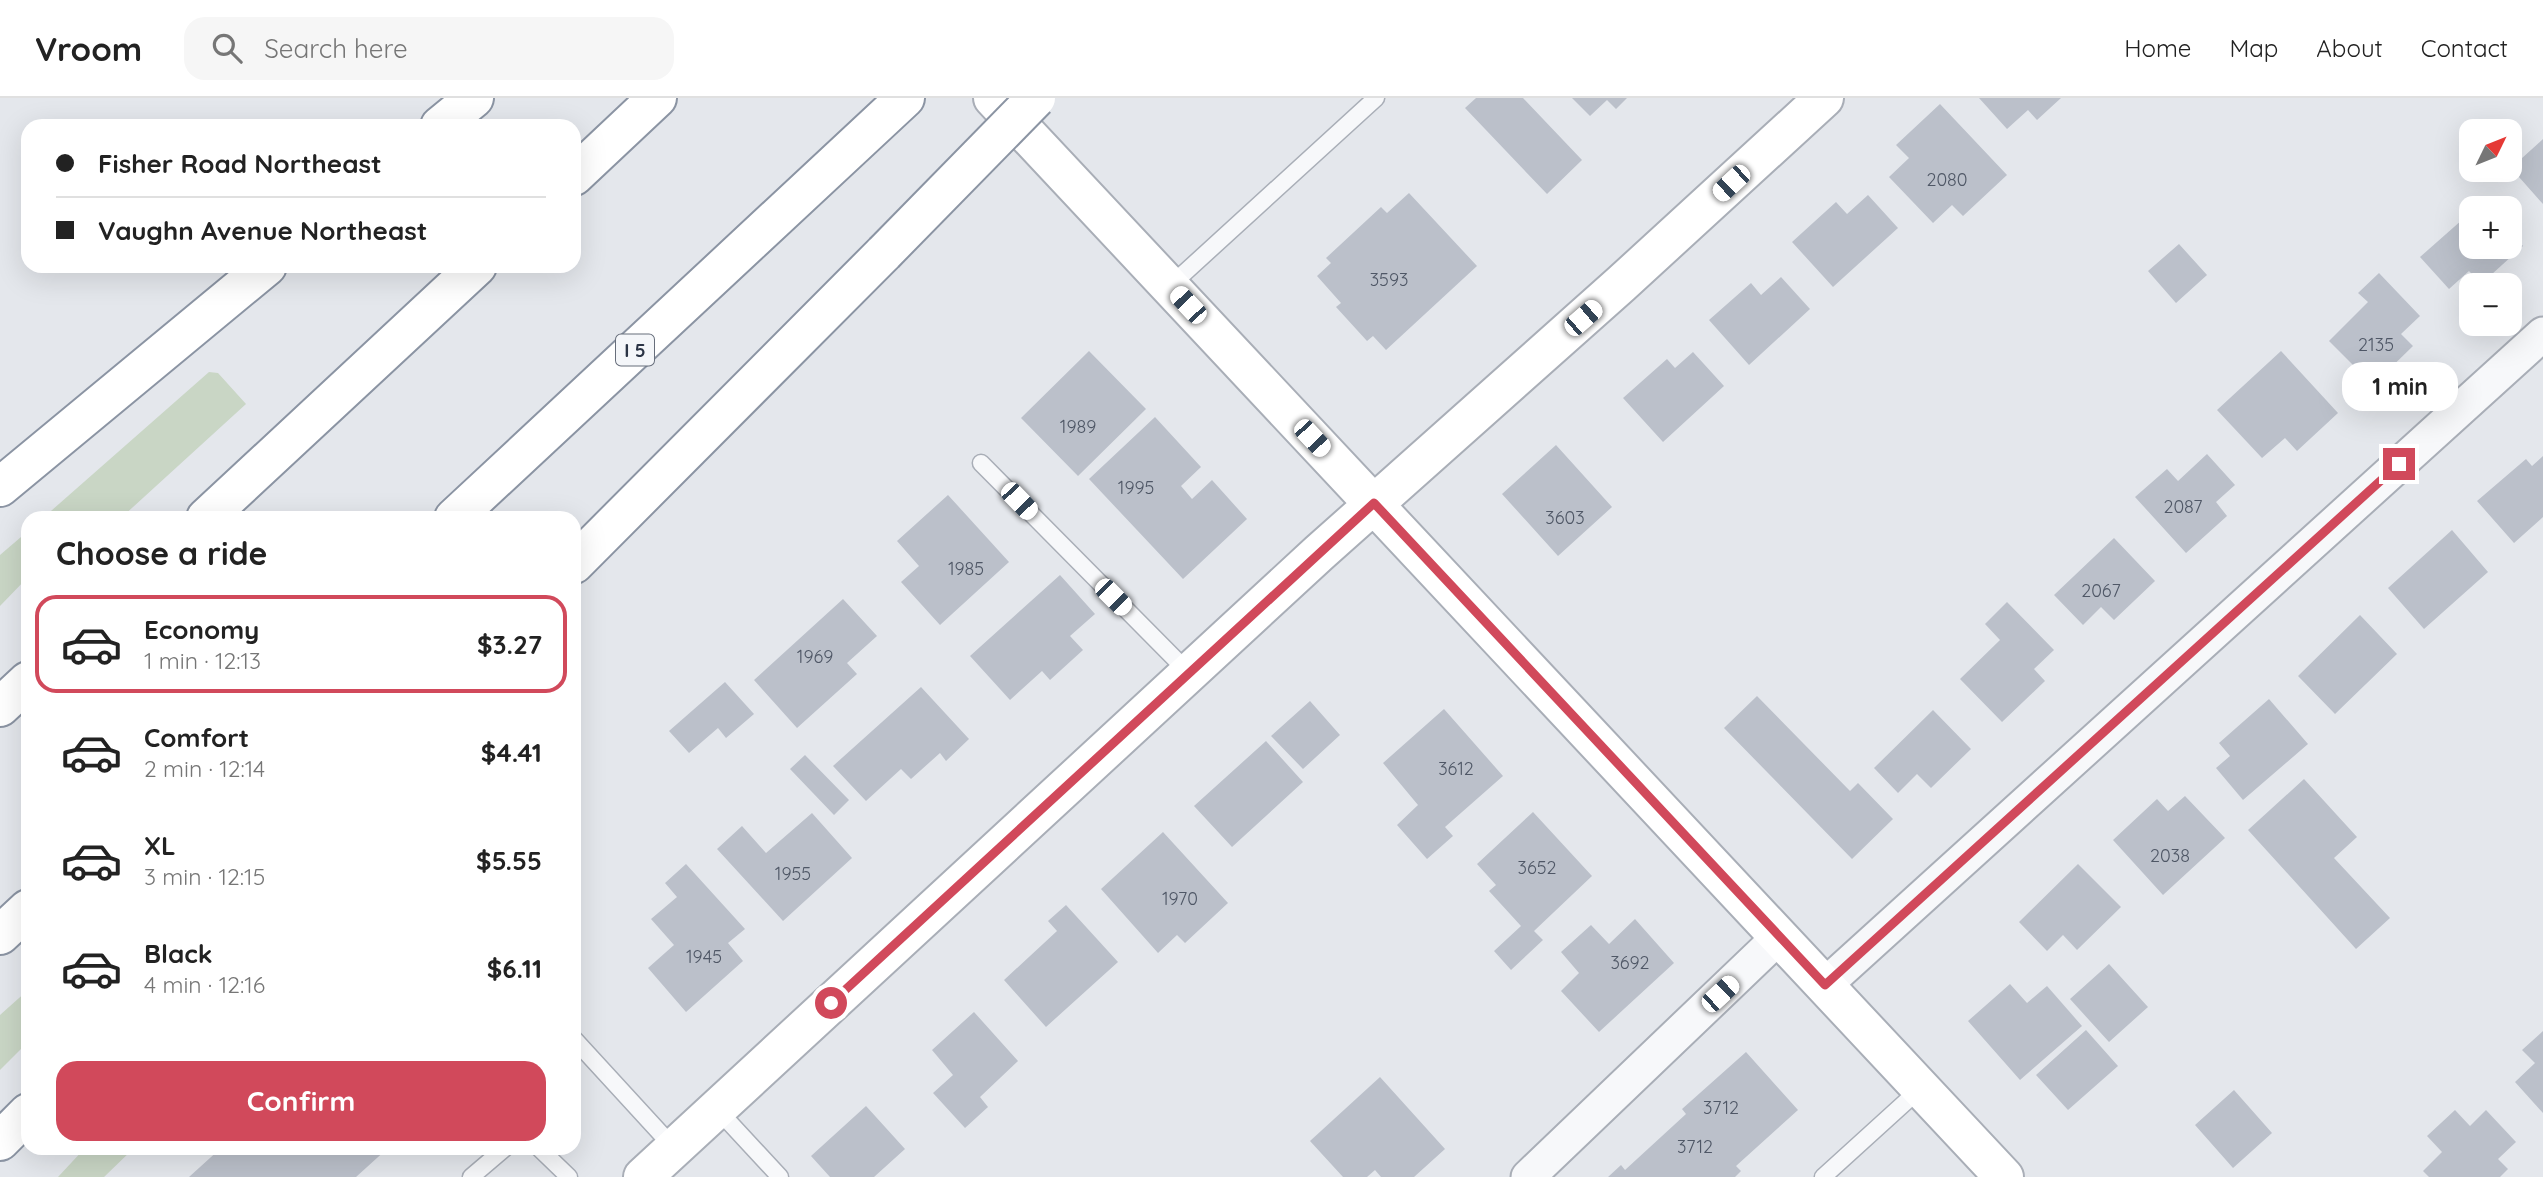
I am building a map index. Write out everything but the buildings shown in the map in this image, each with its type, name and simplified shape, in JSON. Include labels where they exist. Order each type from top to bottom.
[{"type":"main road","points":[[448,119],[474,98]]},
{"type":"main road","points":[[581,169],[657,98]]},
{"type":"main road","name":"I 5","points":[[462,511],[905,98]]},
{"type":"main road","points":[[993,98],[2004,1177]]},
{"type":"main road","points":[[581,557],[1036,98]]},
{"type":"main road","points":[[643,1177],[1374,503],[1621,284],[1824,98]]},
{"type":"main road","points":[[0,486],[259,273]]},
{"type":"main road","points":[[214,511],[469,273]]},
{"type":"main road","points":[[0,707],[21,688]]},
{"type":"main road","points":[[0,935],[21,916]]},
{"type":"main road","points":[[0,1141],[21,1120]]},
{"type":"street","points":[[1825,985],[2543,334]]},
{"type":"street","points":[[1528,1177],[1780,936]]},
{"type":"lane","points":[[1170,286],[1376,98]]},
{"type":"lane","points":[[981,463],[1189,673]]},
{"type":"lane","points":[[581,1047],[674,1148]]},
{"type":"lane","points":[[1823,1177],[1921,1088]]},
{"type":"lane","points":[[717,1108],[780,1177]]},
{"type":"lane","points":[[471,1177],[497,1155]]},
{"type":"lane","points":[[546,1155],[569,1177]]},
{"type":"green space","points":[[209,372],[218,373],[246,404],[129,511],[51,511]]},
{"type":"green space","points":[[21,537],[21,584],[0,606],[0,555]]},
{"type":"green space","points":[[21,996],[21,1049],[0,1070],[0,1015]]},
{"type":"green space","points":[[78,1155],[127,1155],[104,1177],[58,1177]]},
{"type":"route","points":[[831,1003],[1374,503],[1825,985],[2399,464]]}]
